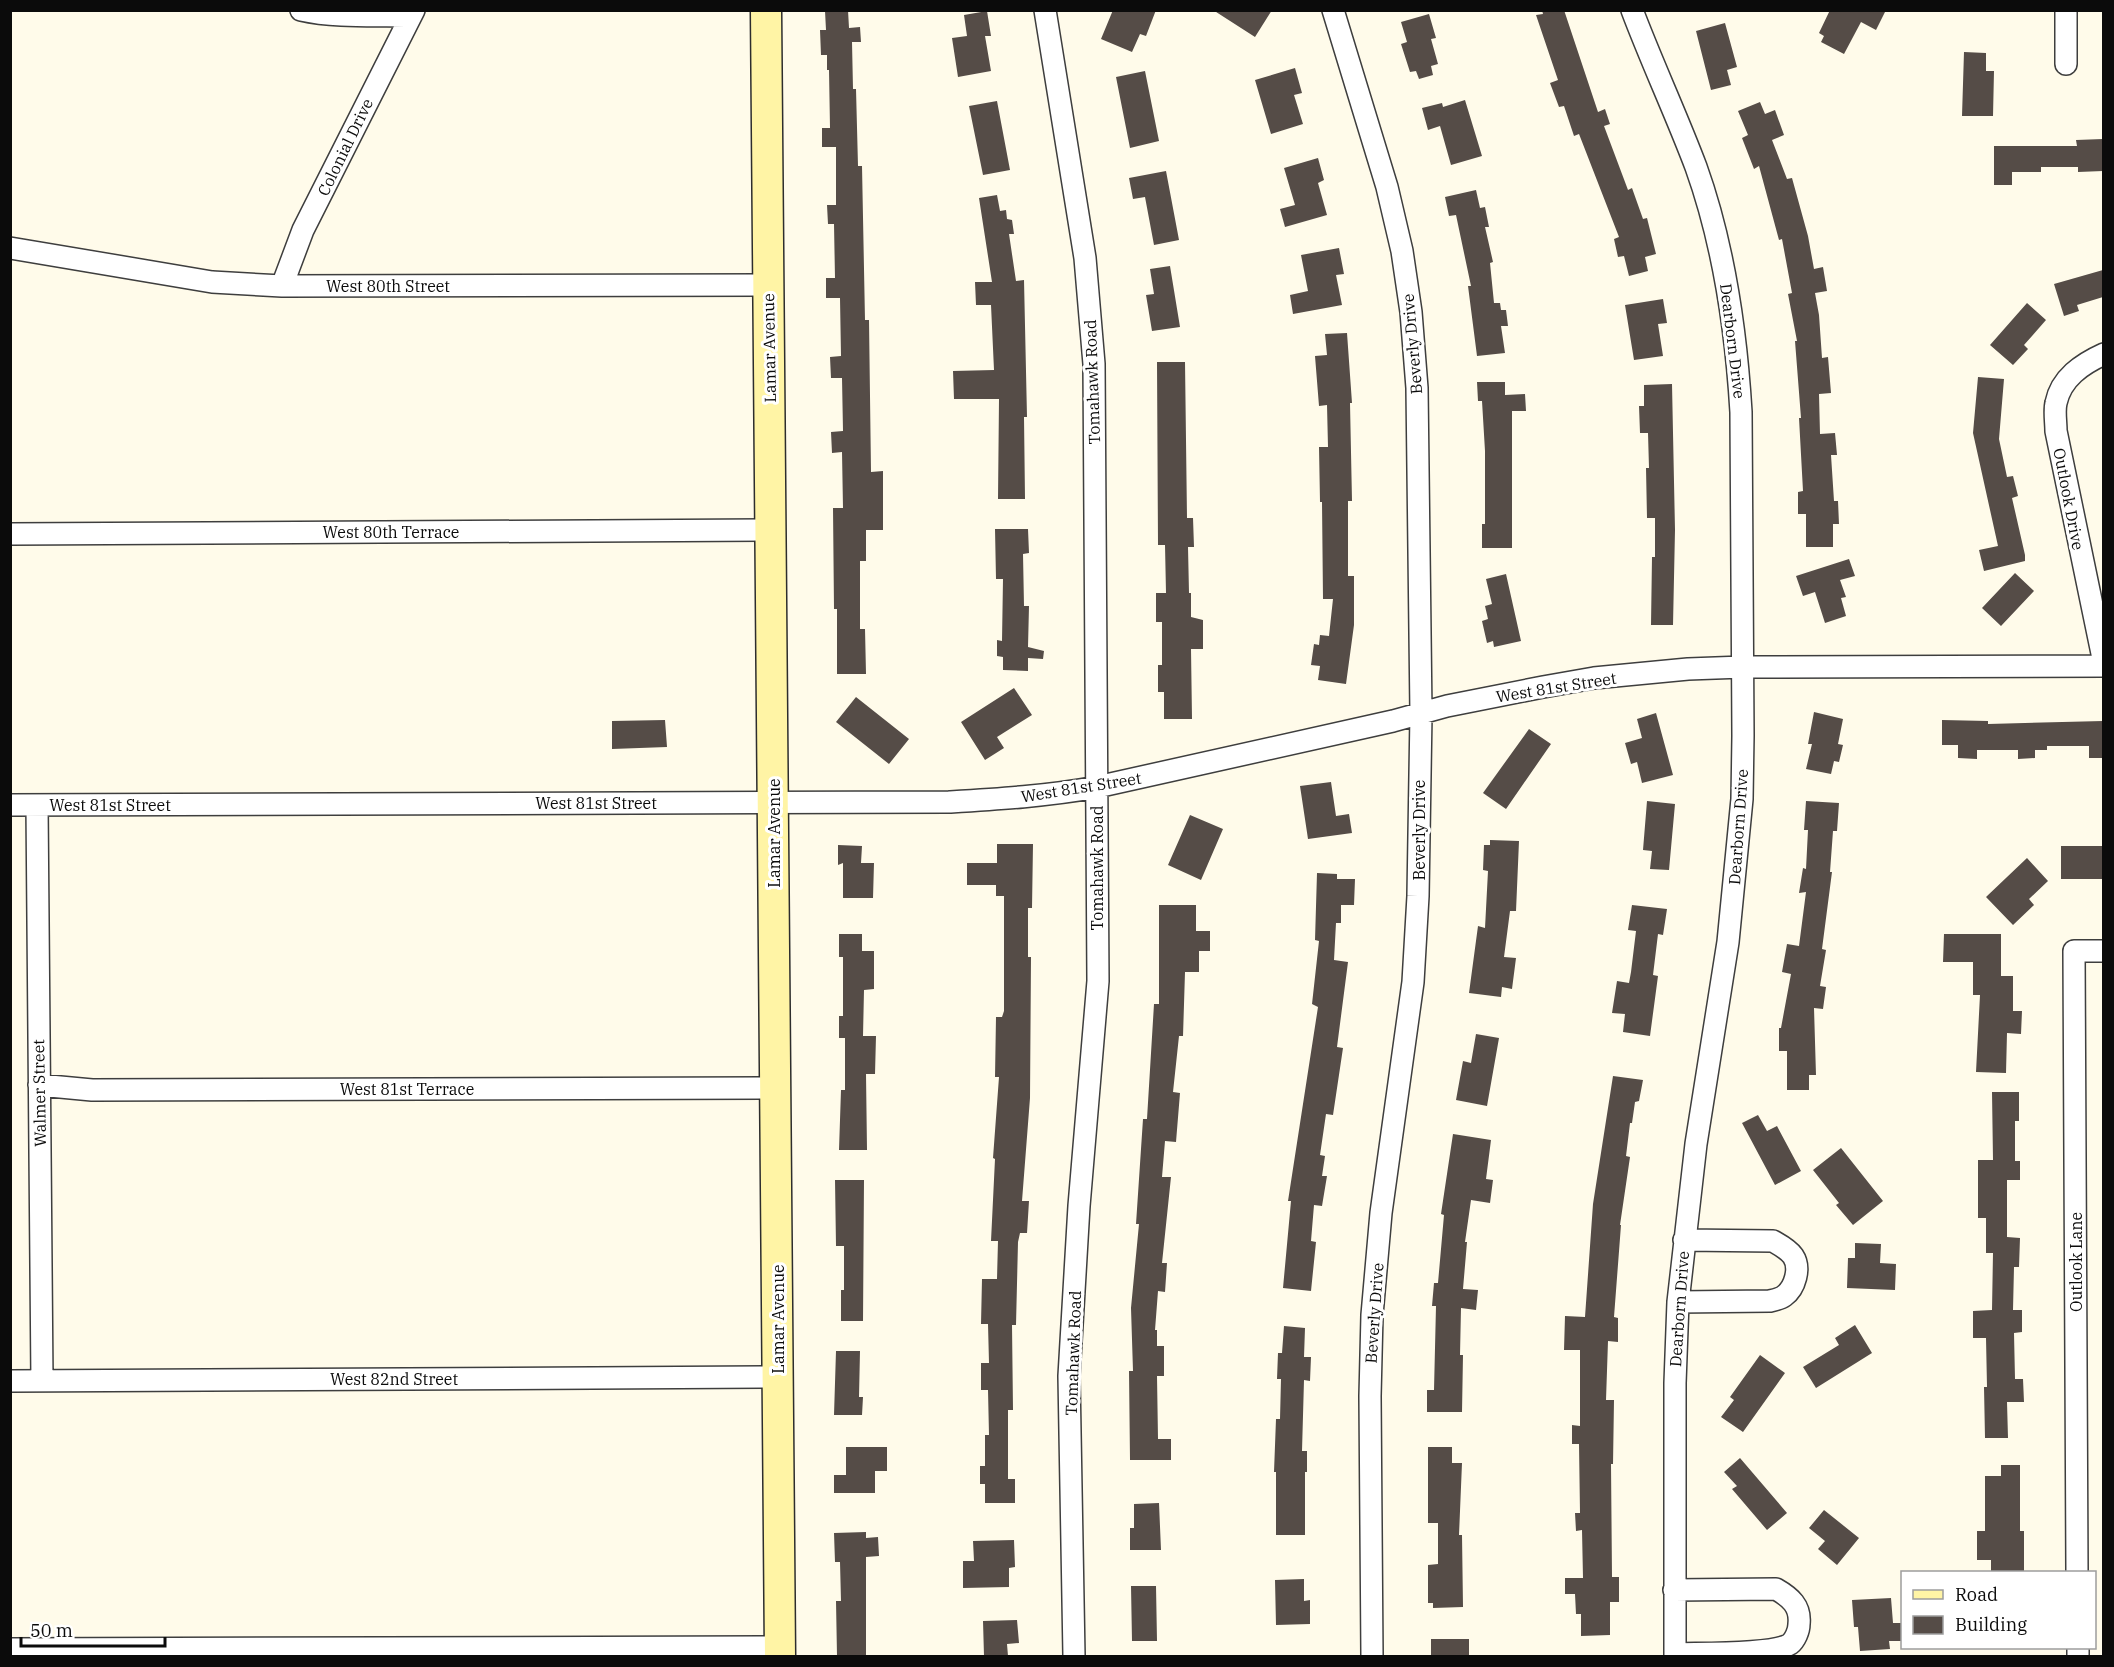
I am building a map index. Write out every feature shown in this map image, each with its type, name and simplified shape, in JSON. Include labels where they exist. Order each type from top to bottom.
[{"type":"street","points":[[301,10],[345,15],[413,14]]},
{"type":"street","name":"Lamar Avenue","points":[[766,10],[780,1652]]},
{"type":"street","name":"Tomahawk Road","points":[[1045,10],[1085,258],[1094,364],[1098,981],[1079,1206],[1069,1376],[1074,1656]]},
{"type":"street","name":"Beverly Drive","points":[[1333,10],[1387,187],[1402,251],[1411,312],[1417,388],[1421,714],[1419,874],[1413,982],[1381,1214],[1372,1315],[1370,1396],[1372,1656]]},
{"type":"street","name":"Dearborn Drive","points":[[1632,10],[1652,65],[1696,168],[1715,232],[1727,286],[1738,360],[1741,412],[1742,799],[1728,942],[1696,1144],[1678,1302],[1675,1383],[1675,1655]]},
{"type":"street","points":[[2066,10],[2066,64]]},
{"type":"street","name":"Colonial Drive","points":[[282,286],[303,230],[413,14]]},
{"type":"street","name":"West 80th Street","points":[[10,248],[212,282],[282,286],[768,285]]},
{"type":"street","name":"Outlook Drive","points":[[2103,354],[2085,363],[2067,379],[2056,403],[2056,431],[2103,665]]},
{"type":"street","name":"West 80th Terrace","points":[[10,534],[771,530]]},
{"type":"street","name":"West 81st Street","points":[[10,805],[949,802],[1007,799],[1097,787],[1500,695],[1594,678],[1688,669],[2103,665]]},
{"type":"street","name":"Walmer Street","points":[[37,805],[42,1380]]},
{"type":"street","name":"Outlook Lane","points":[[2077,1571],[2074,951],[2103,951]]},
{"type":"street","name":"West 81st Terrace","points":[[39,1085],[92,1090],[776,1088]]},
{"type":"street","points":[[1678,1302],[1770,1301],[1783,1297],[1795,1284],[1797,1273],[1795,1258],[1773,1241],[1684,1240]]},
{"type":"street","name":"West 82nd Street","points":[[10,1380],[778,1377]]},
{"type":"street","points":[[1674,1590],[1776,1589],[1789,1597],[1797,1607],[1800,1617],[1799,1630],[1791,1643],[1776,1650],[1675,1655]]},
{"type":"street","points":[[10,1649],[780,1652]]},
{"type":"building","points":[[848,10],[849,28],[860,27],[861,42],[852,42],[853,89],[856,89],[858,166],[862,166],[865,320],[869,320],[871,472],[883,471],[883,530],[866,530],[866,561],[860,561],[860,629],[865,629],[866,674],[837,674],[837,609],[834,609],[833,508],[843,508],[842,452],[832,453],[831,432],[843,431],[842,378],[831,378],[830,357],[841,356],[840,298],[826,298],[826,278],[835,278],[834,224],[828,224],[827,205],[836,205],[836,147],[822,147],[822,128],[830,128],[829,70],[827,70],[827,55],[821,55],[820,30],[826,30],[825,11]]},
{"type":"building","points":[[1113,10],[1156,10],[1146,36],[1140,34],[1132,52],[1101,39]]},
{"type":"building","points":[[1213,10],[1272,10],[1255,37]]},
{"type":"building","points":[[1542,10],[1564,10],[1598,112],[1605,109],[1610,124],[1604,126],[1628,190],[1632,188],[1643,219],[1647,218],[1656,254],[1645,257],[1648,271],[1629,276],[1624,256],[1618,257],[1614,239],[1619,237],[1579,134],[1574,136],[1564,106],[1559,107],[1550,83],[1558,80],[1536,15],[1543,14]]},
{"type":"building","points":[[1830,10],[1886,10],[1876,30],[1861,22],[1844,54],[1821,42],[1824,36],[1819,33]]},
{"type":"building","points":[[987,11],[991,36],[985,36],[991,71],[958,77],[952,38],[967,36],[964,15]]},
{"type":"building","points":[[1429,14],[1436,38],[1431,39],[1438,64],[1431,66],[1433,75],[1419,79],[1416,71],[1410,72],[1401,44],[1407,42],[1401,22]]},
{"type":"building","points":[[1725,23],[1737,67],[1727,70],[1731,85],[1711,90],[1696,31]]},
{"type":"building","points":[[1964,52],[1986,53],[1986,71],[1994,71],[1993,116],[1962,116]]},
{"type":"building","points":[[1295,68],[1302,93],[1294,95],[1303,124],[1271,134],[1255,80]]},
{"type":"building","points":[[1145,71],[1159,141],[1130,148],[1116,77]]},
{"type":"building","points":[[1465,100],[1482,156],[1451,165],[1440,126],[1428,130],[1422,108],[1442,103],[1443,107]]},
{"type":"building","points":[[997,101],[1010,170],[983,175],[969,106]]},
{"type":"building","points":[[1760,102],[1765,114],[1775,110],[1784,135],[1772,140],[1787,179],[1792,178],[1808,236],[1814,269],[1823,267],[1827,291],[1815,293],[1822,358],[1828,357],[1831,393],[1819,394],[1820,434],[1835,433],[1837,455],[1831,455],[1834,501],[1838,501],[1839,524],[1833,524],[1833,547],[1806,547],[1806,514],[1798,514],[1798,492],[1803,491],[1799,418],[1801,418],[1795,341],[1797,341],[1788,294],[1792,293],[1782,239],[1779,240],[1759,166],[1754,169],[1742,138],[1748,135],[1738,111]]},
{"type":"building","points":[[2103,139],[2103,171],[2078,172],[2078,167],[2041,167],[2041,172],[2012,172],[2012,185],[1994,185],[1994,146],[2077,146],[2076,140]]},
{"type":"building","points":[[1318,158],[1324,180],[1318,183],[1327,215],[1285,227],[1280,209],[1295,205],[1284,168]]},
{"type":"building","points":[[1166,171],[1179,240],[1154,245],[1145,197],[1133,199],[1129,178]]},
{"type":"building","points":[[1476,190],[1480,208],[1485,207],[1489,227],[1485,227],[1493,262],[1490,263],[1494,303],[1500,303],[1501,310],[1506,310],[1508,326],[1501,326],[1505,353],[1477,356],[1468,286],[1471,286],[1456,215],[1449,216],[1445,197]]},
{"type":"building","points":[[997,195],[1000,211],[1006,210],[1007,219],[1012,220],[1014,234],[1009,234],[1016,281],[1024,280],[1027,417],[1024,417],[1025,499],[998,499],[999,399],[954,399],[953,371],[994,370],[991,305],[976,305],[975,282],[992,282],[979,198]]},
{"type":"building","points":[[1339,248],[1344,274],[1336,275],[1342,305],[1293,314],[1290,295],[1308,291],[1301,255]]},
{"type":"building","points":[[1170,266],[1180,327],[1152,331],[1146,295],[1154,294],[1150,269]]},
{"type":"building","points":[[2103,270],[2103,297],[2077,305],[2079,311],[2064,316],[2054,284]]},
{"type":"building","points":[[1663,299],[1667,323],[1658,324],[1663,356],[1634,360],[1625,305]]},
{"type":"building","points":[[2027,303],[2046,320],[2024,345],[2028,349],[2013,365],[1990,345]]},
{"type":"building","points":[[1347,333],[1352,403],[1350,403],[1352,501],[1348,501],[1348,576],[1354,576],[1354,625],[1346,684],[1318,680],[1320,666],[1311,665],[1314,644],[1319,645],[1320,635],[1329,636],[1333,599],[1323,599],[1319,447],[1328,447],[1327,405],[1319,406],[1315,356],[1327,355],[1325,334]]},
{"type":"building","points":[[1157,362],[1185,362],[1187,518],[1193,518],[1194,547],[1188,547],[1189,593],[1191,593],[1191,617],[1203,620],[1203,649],[1191,649],[1192,719],[1164,719],[1164,692],[1158,692],[1158,665],[1162,665],[1162,622],[1156,622],[1156,593],[1166,593],[1165,545],[1158,545]]},
{"type":"building","points":[[1978,377],[2004,379],[1999,439],[2007,477],[2013,476],[2018,496],[2012,498],[2025,555],[2025,561],[1984,571],[1979,550],[1998,546],[1973,433]]},
{"type":"building","points":[[1477,382],[1505,382],[1505,395],[1525,394],[1526,411],[1512,411],[1512,548],[1482,548],[1482,524],[1485,524],[1485,451],[1482,401],[1478,401]]},
{"type":"building","points":[[1672,384],[1675,530],[1673,625],[1651,625],[1655,518],[1647,518],[1648,433],[1640,433],[1639,406],[1644,406],[1644,385]]},
{"type":"building","points":[[995,529],[1028,529],[1029,553],[1023,554],[1024,606],[1029,606],[1028,647],[1044,651],[1043,659],[1028,658],[1028,671],[1003,670],[1003,657],[997,656],[997,640],[1002,641],[1003,579],[996,579]]},
{"type":"building","points":[[1849,559],[1855,576],[1840,580],[1846,597],[1841,598],[1846,616],[1825,623],[1815,592],[1803,596],[1796,576]]},
{"type":"building","points":[[2015,573],[2034,591],[2001,626],[1982,608]]},
{"type":"building","points":[[1506,574],[1521,641],[1494,647],[1493,641],[1487,643],[1482,621],[1488,619],[1485,606],[1492,604],[1486,579]]},
{"type":"building","points":[[1014,688],[1032,715],[997,737],[1004,748],[985,760],[961,722]]},
{"type":"building","points":[[856,697],[909,739],[889,764],[836,722]]},
{"type":"building","points":[[1814,712],[1843,719],[1838,744],[1843,745],[1839,762],[1834,761],[1831,774],[1806,769],[1812,744],[1808,744]]},
{"type":"building","points":[[1656,713],[1673,775],[1642,783],[1637,762],[1631,764],[1625,743],[1642,738],[1637,719]]},
{"type":"building","points":[[665,720],[667,747],[612,749],[612,721]]},
{"type":"building","points":[[1942,720],[1988,721],[1988,724],[2103,721],[2103,758],[2089,758],[2089,746],[2047,746],[2047,750],[2035,750],[2035,758],[2018,759],[2018,750],[1977,750],[1977,759],[1958,758],[1958,745],[1942,745]]},
{"type":"building","points":[[1529,729],[1551,744],[1506,809],[1483,793]]},
{"type":"building","points":[[1331,782],[1336,816],[1349,814],[1352,833],[1308,839],[1300,786]]},
{"type":"building","points":[[1647,801],[1675,804],[1669,870],[1650,869],[1652,851],[1643,850]]},
{"type":"building","points":[[1806,801],[1839,803],[1837,831],[1833,831],[1830,872],[1832,872],[1822,949],[1826,950],[1820,986],[1826,987],[1823,1009],[1814,1008],[1816,1075],[1809,1075],[1809,1090],[1787,1090],[1787,1051],[1779,1051],[1779,1028],[1781,1028],[1791,974],[1782,972],[1787,944],[1799,946],[1806,892],[1799,893],[1803,868],[1806,869],[1808,830],[1804,830]]},
{"type":"building","points":[[1190,815],[1223,829],[1201,880],[1168,865]]},
{"type":"building","points":[[1490,840],[1519,841],[1516,911],[1510,911],[1504,957],[1516,958],[1512,989],[1502,987],[1501,997],[1469,993],[1478,926],[1485,928],[1488,871],[1483,870],[1484,845],[1490,845]]},
{"type":"building","points":[[997,844],[1033,844],[1032,908],[1028,908],[1028,957],[1031,957],[1030,1098],[1022,1201],[1029,1201],[1027,1233],[1020,1233],[1018,1242],[1016,1325],[1012,1325],[1013,1410],[1008,1410],[1008,1479],[1015,1479],[1015,1503],[985,1503],[985,1484],[980,1484],[980,1466],[985,1466],[985,1435],[989,1435],[988,1390],[981,1390],[981,1363],[989,1363],[988,1324],[981,1324],[982,1279],[997,1279],[998,1241],[991,1241],[995,1159],[993,1158],[999,1077],[995,1077],[996,1017],[1002,1017],[1004,1011],[1004,896],[996,896],[996,885],[967,885],[967,863],[997,863]]},
{"type":"building","points":[[838,845],[862,846],[861,863],[874,863],[873,898],[843,898],[843,863],[838,865]]},
{"type":"building","points":[[2061,846],[2103,846],[2103,879],[2061,879]]},
{"type":"building","points":[[2027,858],[2048,881],[2029,899],[2034,905],[2013,925],[1986,897]]},
{"type":"building","points":[[1317,873],[1337,874],[1337,879],[1355,879],[1354,905],[1341,905],[1341,923],[1336,923],[1334,960],[1348,962],[1337,1047],[1343,1048],[1333,1115],[1326,1114],[1320,1155],[1325,1156],[1322,1176],[1327,1176],[1322,1206],[1314,1205],[1311,1241],[1316,1242],[1311,1291],[1283,1288],[1291,1201],[1288,1201],[1318,1007],[1312,1004],[1319,941],[1315,940]]},
{"type":"building","points":[[1159,905],[1196,905],[1196,931],[1210,931],[1210,951],[1199,951],[1199,972],[1185,972],[1183,1036],[1179,1036],[1173,1092],[1180,1093],[1176,1142],[1165,1141],[1162,1177],[1171,1177],[1162,1263],[1167,1263],[1165,1292],[1158,1291],[1155,1330],[1157,1330],[1157,1346],[1164,1346],[1164,1376],[1157,1376],[1158,1439],[1171,1439],[1171,1460],[1130,1460],[1129,1371],[1133,1371],[1131,1308],[1139,1224],[1136,1224],[1143,1119],[1147,1119],[1154,1004],[1159,1004]]},
{"type":"building","points":[[1632,905],[1667,909],[1663,935],[1658,934],[1653,975],[1658,976],[1650,1036],[1623,1032],[1625,1014],[1612,1013],[1617,981],[1629,983],[1636,931],[1628,930]]},
{"type":"building","points":[[839,934],[862,934],[862,951],[874,951],[874,989],[864,990],[863,1036],[876,1036],[875,1074],[866,1074],[867,1150],[839,1150],[841,1090],[845,1090],[845,1038],[839,1038],[839,1016],[843,1016],[843,957],[839,957]]},
{"type":"building","points":[[1944,934],[2001,934],[2001,976],[2013,976],[2013,1011],[2022,1011],[2021,1034],[2007,1033],[2006,1073],[1976,1072],[1980,995],[1973,995],[1973,962],[1943,962]]},
{"type":"building","points":[[1476,1034],[1499,1038],[1487,1106],[1456,1100],[1463,1061],[1471,1063]]},
{"type":"building","points":[[1613,1076],[1643,1080],[1639,1101],[1635,1102],[1632,1123],[1630,1123],[1626,1156],[1630,1157],[1620,1225],[1614,1317],[1618,1318],[1618,1342],[1608,1341],[1606,1400],[1614,1400],[1613,1464],[1611,1464],[1612,1577],[1619,1577],[1619,1602],[1610,1602],[1610,1635],[1581,1636],[1581,1614],[1576,1614],[1575,1594],[1565,1594],[1565,1578],[1583,1578],[1582,1530],[1576,1531],[1575,1513],[1580,1513],[1579,1444],[1572,1444],[1572,1425],[1580,1426],[1580,1350],[1564,1350],[1565,1316],[1585,1317],[1593,1204]]},
{"type":"building","points":[[1992,1092],[2019,1092],[2019,1121],[2015,1121],[2015,1161],[2020,1161],[2020,1180],[2007,1180],[2007,1237],[2020,1238],[2019,1267],[2014,1267],[2013,1310],[2022,1310],[2022,1332],[2014,1333],[2015,1379],[2023,1379],[2024,1402],[2007,1402],[2008,1438],[1985,1438],[1986,1338],[1973,1338],[1973,1311],[1992,1310],[1993,1253],[1986,1253],[1986,1218],[1978,1218],[1978,1160],[1993,1160]]},
{"type":"building","points":[[1758,1115],[1767,1131],[1777,1126],[1801,1171],[1775,1185],[1742,1123]]},
{"type":"building","points":[[1453,1134],[1491,1140],[1486,1179],[1493,1180],[1490,1203],[1471,1200],[1465,1242],[1467,1242],[1463,1289],[1478,1290],[1476,1310],[1461,1308],[1462,1412],[1427,1412],[1427,1390],[1434,1390],[1436,1306],[1432,1306],[1434,1283],[1438,1283],[1444,1215],[1441,1214]]},
{"type":"building","points":[[1841,1148],[1883,1201],[1853,1225],[1836,1205],[1839,1203],[1813,1170]]},
{"type":"building","points":[[835,1180],[864,1180],[863,1321],[841,1321],[844,1246],[836,1246]]},
{"type":"building","points":[[1855,1243],[1881,1244],[1880,1263],[1896,1264],[1895,1290],[1847,1288],[1848,1258],[1855,1258]]},
{"type":"building","points":[[1855,1325],[1872,1353],[1816,1388],[1803,1367],[1839,1345],[1835,1338]]},
{"type":"building","points":[[1284,1326],[1305,1328],[1304,1357],[1311,1357],[1310,1381],[1304,1380],[1302,1451],[1307,1451],[1305,1535],[1276,1535],[1276,1472],[1274,1472],[1276,1419],[1280,1419],[1281,1379],[1277,1379],[1278,1353],[1282,1353]]},
{"type":"building","points":[[836,1351],[860,1351],[859,1397],[863,1397],[862,1415],[834,1415]]},
{"type":"building","points":[[1760,1355],[1785,1373],[1743,1432],[1721,1417],[1734,1400],[1730,1397]]},
{"type":"building","points":[[846,1447],[887,1447],[887,1471],[875,1471],[875,1493],[834,1493],[834,1475],[846,1475]]},
{"type":"building","points":[[1428,1447],[1452,1447],[1452,1463],[1462,1463],[1459,1535],[1462,1535],[1463,1607],[1433,1608],[1433,1603],[1428,1603],[1428,1565],[1438,1564],[1438,1523],[1428,1523]]},
{"type":"building","points":[[1740,1458],[1787,1513],[1767,1530],[1732,1489],[1737,1486],[1724,1472]]},
{"type":"building","points":[[2001,1465],[2020,1465],[2020,1531],[2024,1531],[2024,1571],[1991,1571],[1991,1560],[1977,1560],[1977,1531],[1985,1531],[1985,1476],[2001,1476]]},
{"type":"building","points":[[1159,1503],[1161,1550],[1130,1550],[1130,1528],[1134,1528],[1134,1504]]},
{"type":"building","points":[[1824,1510],[1859,1538],[1837,1565],[1818,1549],[1825,1541],[1809,1528]]},
{"type":"building","points":[[866,1532],[866,1538],[878,1537],[879,1556],[866,1557],[866,1656],[837,1656],[836,1601],[841,1601],[840,1562],[835,1562],[834,1533]]},
{"type":"building","points":[[1014,1540],[1015,1567],[1009,1568],[1009,1587],[963,1588],[963,1561],[974,1561],[973,1541]]},
{"type":"building","points":[[1304,1579],[1304,1601],[1310,1600],[1310,1624],[1276,1625],[1275,1580]]},
{"type":"building","points":[[1131,1586],[1156,1586],[1157,1641],[1132,1641]]},
{"type":"building","points":[[1891,1598],[1893,1623],[1901,1623],[1901,1641],[1889,1641],[1890,1649],[1860,1651],[1858,1627],[1854,1627],[1852,1600]]},
{"type":"building","points":[[1017,1620],[1019,1643],[1007,1644],[1008,1656],[984,1656],[983,1621]]},
{"type":"building","points":[[1431,1639],[1469,1639],[1469,1656],[1431,1656]]}]
